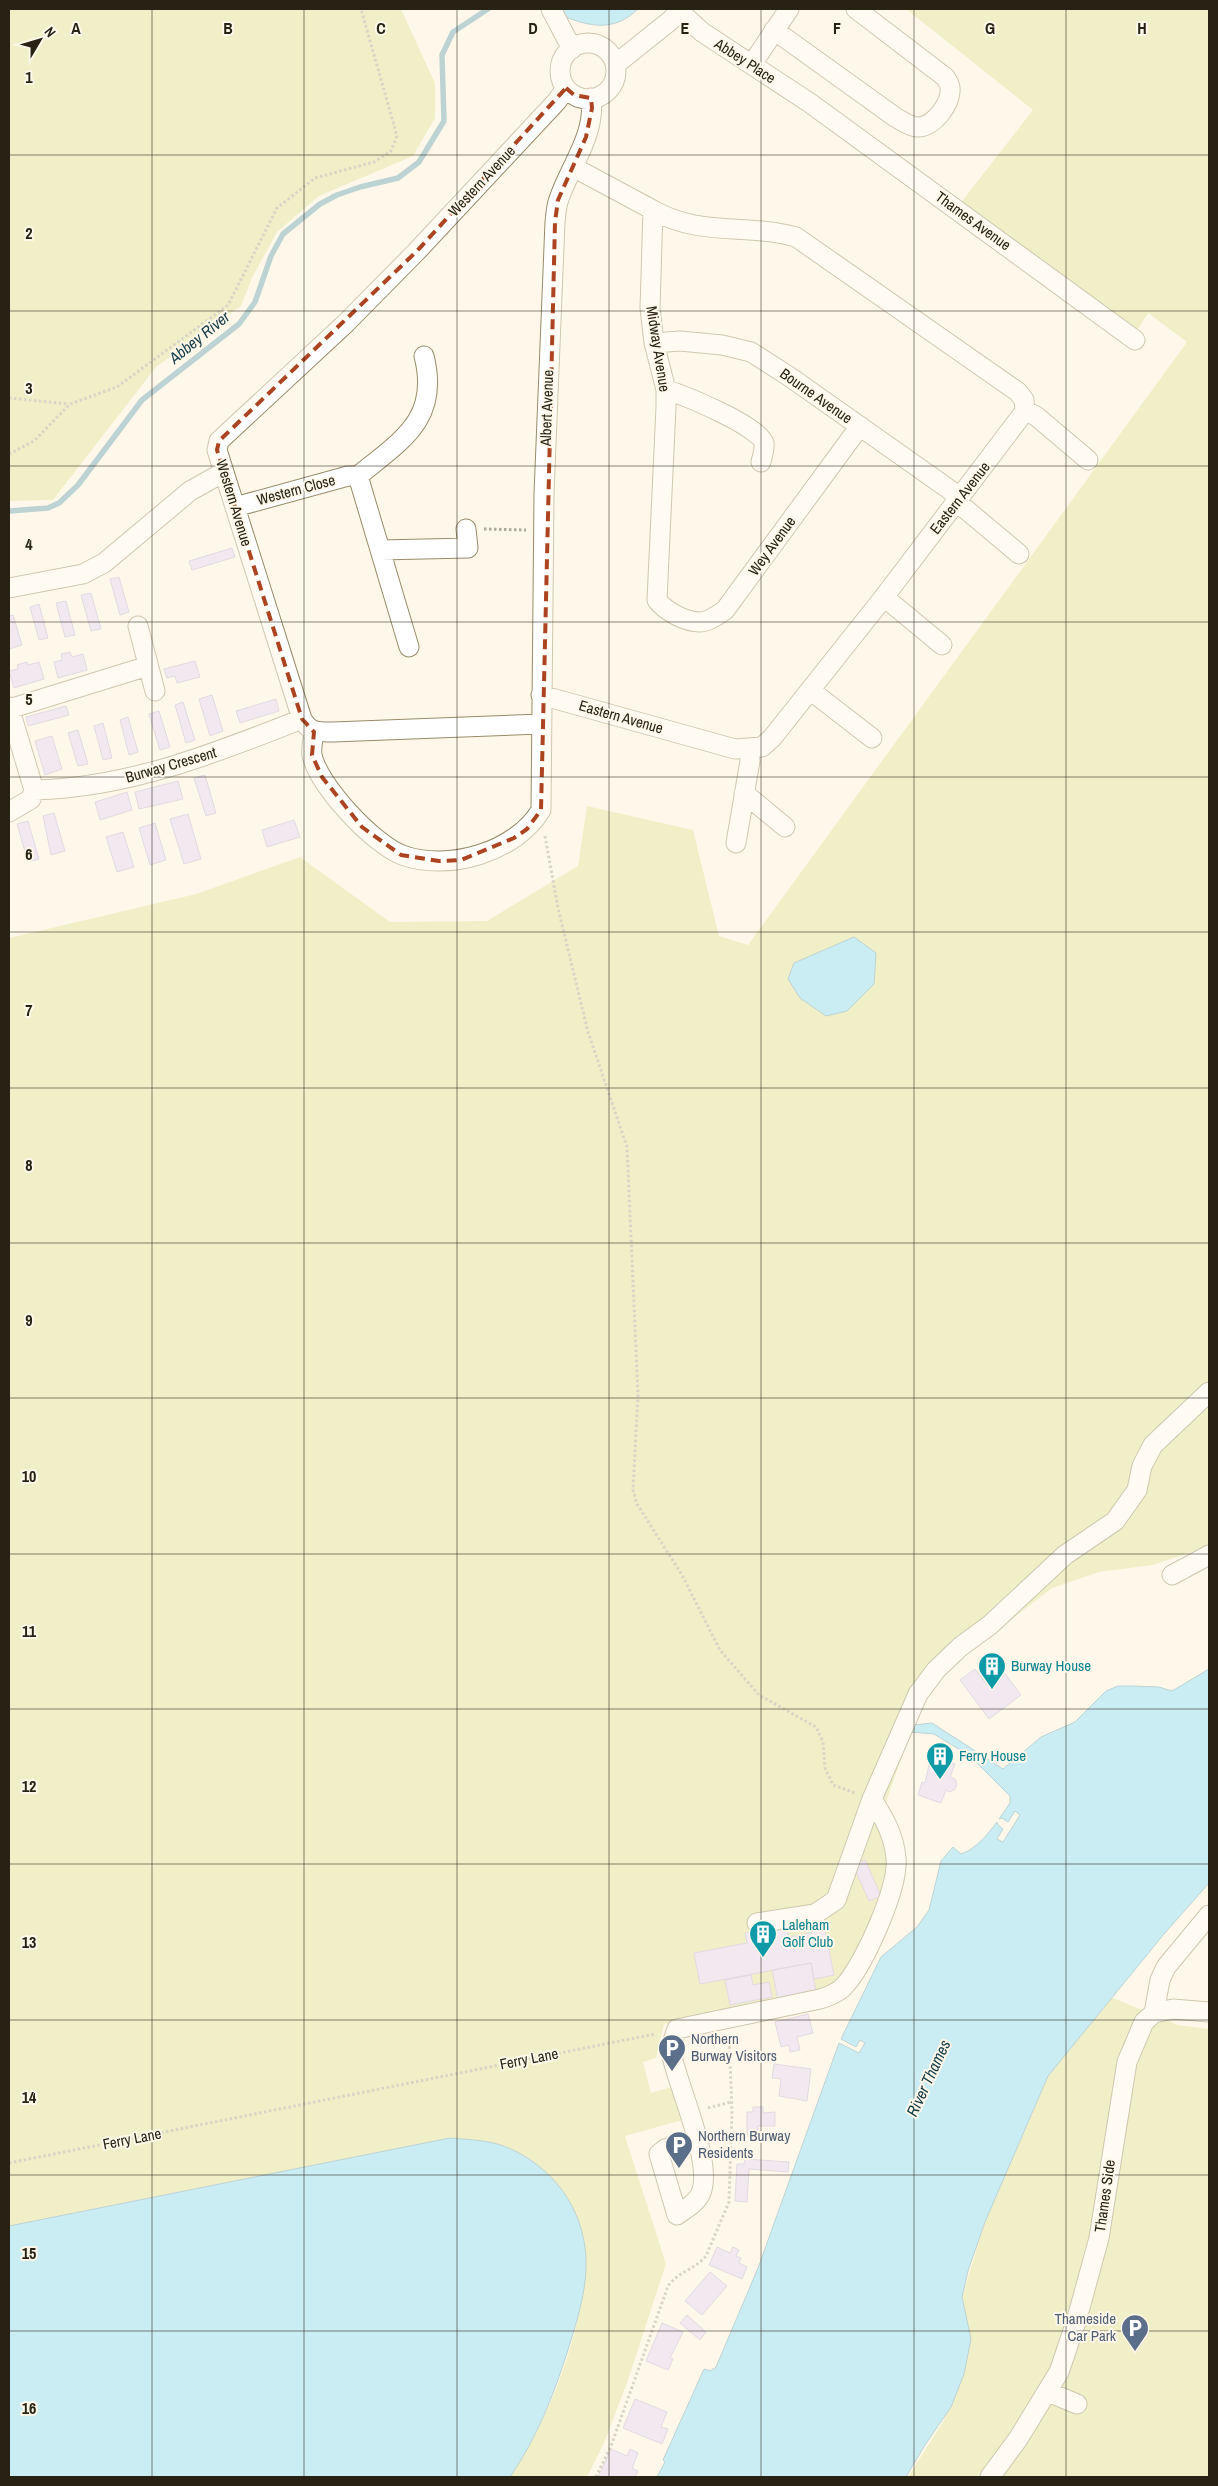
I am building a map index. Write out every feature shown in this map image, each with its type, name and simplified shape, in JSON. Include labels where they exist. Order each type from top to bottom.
[{"type":"street","points":[[752,64],[788,9]]},
{"type":"street","points":[[774,30],[906,124],[917,127],[928,125],[936,119],[950,94],[951,87],[945,77],[856,9]]},
{"type":"street","name":"Abbey Place","points":[[616,64],[671,20],[680,10],[702,32],[810,103]]},
{"type":"street","points":[[552,12],[572,49]]},
{"type":"street","points":[[587,44],[603,47],[611,55],[616,64],[616,75],[612,86],[605,94],[591,98],[574,95],[566,88],[561,78],[561,67],[564,57],[572,49],[587,44]]},
{"type":"street","name":"Western Avenue","points":[[308,725],[217,450],[219,442],[346,323],[404,264],[558,101],[566,88]]},
{"type":"street","name":"Albert Avenue","points":[[541,810],[540,724],[544,531],[555,222],[558,200],[573,167],[590,121],[591,98]]},
{"type":"street","name":"Thames Avenue","points":[[810,103],[1135,340]]},
{"type":"street","points":[[573,167],[671,221],[713,230],[765,230],[796,237],[1018,392],[1024,400],[1025,411],[1036,416],[1088,460]]},
{"type":"street","name":"Midway Avenue","points":[[652,210],[650,308],[654,344],[666,390],[657,600],[662,607]]},
{"type":"street","name":"Bourne Avenue","points":[[654,344],[680,341],[722,345],[751,352],[860,426],[959,499],[1019,554]]},
{"type":"street","points":[[409,647],[362,483],[358,476],[409,432],[422,415],[428,396],[429,380],[424,356]]},
{"type":"street","points":[[666,390],[702,404],[752,430],[764,444],[761,462]]},
{"type":"street","name":"Eastern Avenue","points":[[541,695],[736,749],[749,750],[762,747],[772,738],[884,597],[1025,411]]},
{"type":"street","name":"Wey Avenue","points":[[662,607],[686,619],[701,622],[725,610],[860,426]]},
{"type":"street","points":[[9,588],[83,574],[104,563],[190,491],[224,472]]},
{"type":"street","name":"Western Close","points":[[235,507],[348,476],[358,476]]},
{"type":"street","points":[[380,550],[468,548],[466,529]]},
{"type":"street","points":[[884,597],[942,645]]},
{"type":"street","points":[[138,626],[155,691]]},
{"type":"street","points":[[9,812],[31,799],[34,790],[9,708],[148,666]]},
{"type":"street","points":[[810,690],[872,738]]},
{"type":"street","points":[[540,724],[308,725],[312,755],[322,778],[362,826],[401,855],[430,860],[460,860],[490,850],[514,838],[527,829],[541,810]]},
{"type":"street","name":"Burway Crescent","points":[[34,790],[105,783],[183,763],[308,725]]},
{"type":"street","points":[[736,844],[750,761],[749,750]]},
{"type":"street","points":[[744,793],[785,827]]},
{"type":"street","points":[[757,1923],[815,1914],[836,1900],[872,1798],[918,1694],[936,1670],[960,1647],[990,1625],[1065,1555],[1114,1521],[1137,1490],[1142,1466],[1153,1445],[1209,1392]]},
{"type":"street","points":[[1172,1575],[1209,1555]]},
{"type":"street","points":[[697,2141],[672,2055],[672,2043],[677,2030],[832,1995],[846,1986],[858,1968],[892,1894],[896,1860],[890,1829],[872,1798]]},
{"type":"street","name":"Thames Side","points":[[990,2477],[1018,2439],[1059,2372],[1076,2322],[1099,2238],[1127,2062],[1144,2022],[1154,2013],[1160,1980],[1166,1966],[1209,1915]]},
{"type":"street","points":[[1154,2013],[1173,2009],[1209,2012]]},
{"type":"street","points":[[1048,2392],[1077,2404]]},
{"type":"path","points":[[9,454],[34,442],[70,404],[117,386],[228,304],[277,208],[315,178],[374,162],[391,150],[397,136],[361,9]]},
{"type":"path","points":[[9,398],[70,404]]},
{"type":"path","points":[[466,529],[544,531]]},
{"type":"path","points":[[541,810],[558,908],[588,1032],[627,1147],[638,1395],[633,1490],[637,1504],[682,1575],[720,1650],[760,1694],[816,1727],[823,1742],[825,1768],[833,1785],[872,1798]]},
{"type":"path","points":[[596,2477],[611,2446],[668,2286],[674,2278],[700,2263],[706,2256],[727,2208],[731,2102],[728,2019]]},
{"type":"path","name":"Ferry Lane","points":[[9,2163],[677,2030]]},
{"type":"path","points":[[690,2113],[731,2102]]},
{"type":"highlighted area","points":[[566,88],[574,95],[591,98],[592,108],[586,137],[558,200],[555,222],[541,810],[527,829],[514,838],[461,860],[439,861],[401,855],[362,827],[322,777],[312,755],[314,732],[302,719],[217,450],[219,441],[417,251]]},
{"type":"green space","points":[[9,9],[401,9],[435,83],[435,118],[413,156],[319,196],[277,232],[252,278],[241,306],[156,367],[53,500],[9,501]]},
{"type":"green space","points":[[906,9],[1209,9],[1209,1546],[1153,1565],[1099,1572],[1052,1588],[944,1671],[929,1690],[913,1725],[885,1805],[896,1860],[845,1986],[664,2024],[656,2058],[643,2062],[651,2093],[675,2086],[686,2119],[625,2136],[666,2264],[627,2383],[604,2443],[587,2477],[510,2477],[539,2427],[563,2369],[580,2308],[585,2278],[586,2251],[493,2143],[450,2138],[9,2226],[9,938],[196,894],[300,857],[390,922],[487,921],[578,866],[587,806],[693,830],[719,936],[748,945],[1187,342],[1148,313],[1135,334],[959,205],[1033,110]]},
{"type":"green space","points":[[1111,1997],[1178,2025],[1209,2029],[1209,2477],[908,2477],[944,2420],[962,2297],[985,2222],[1048,2076]]},
{"type":"water","points":[[559,9],[638,9],[620,21],[611,24],[593,25],[563,16]]},
{"type":"water","points":[[854,937],[876,953],[874,984],[847,1011],[826,1016],[800,998],[788,979],[794,963]]},
{"type":"water","name":"River Thames","points":[[1209,1669],[1209,1883],[1164,1934],[1048,2076],[985,2222],[968,2271],[962,2297],[971,2339],[964,2374],[951,2407],[906,2477],[657,2477],[704,2369],[710,2371],[716,2367],[758,2268],[839,2043],[859,2053],[865,2043],[860,2040],[856,2047],[841,2039],[881,1957],[917,1927],[929,1910],[941,1861],[953,1847],[961,1854],[972,1849],[997,1822],[1003,1829],[997,1839],[1003,1842],[1020,1815],[1015,1811],[1008,1822],[1002,1818],[999,1819],[1010,1803],[1010,1796],[970,1756],[934,1734],[910,1732],[913,1725],[932,1723],[1003,1769],[1041,1737],[1075,1722],[1106,1691],[1118,1686],[1134,1686],[1159,1687],[1172,1691]]},
{"type":"water","points":[[450,2138],[498,2144],[529,2159],[557,2184],[568,2198],[582,2232],[586,2269],[582,2300],[574,2330],[551,2399],[537,2431],[510,2477],[9,2477],[9,2226]]},
{"type":"building","points":[[232,548],[235,557],[192,570],[189,561]]},
{"type":"building","points":[[119,577],[129,612],[120,615],[110,579]]},
{"type":"building","points":[[91,593],[101,629],[91,631],[81,595]]},
{"type":"building","points":[[66,601],[75,635],[65,637],[56,603]]},
{"type":"building","points":[[39,604],[48,638],[39,640],[30,607]]},
{"type":"building","points":[[13,615],[22,645],[9,649],[9,616]]},
{"type":"building","points":[[70,652],[72,657],[83,654],[87,670],[58,678],[54,662],[62,660],[61,654]]},
{"type":"building","points":[[195,661],[200,677],[177,683],[175,676],[167,678],[164,669]]},
{"type":"building","points":[[27,662],[28,665],[39,662],[44,679],[14,688],[9,671],[18,669],[17,665]]},
{"type":"building","points":[[212,695],[223,731],[210,736],[199,699]]},
{"type":"building","points":[[276,699],[279,711],[240,723],[236,711]]},
{"type":"building","points":[[183,702],[195,740],[186,743],[175,705]]},
{"type":"building","points":[[66,706],[69,715],[28,726],[26,717]]},
{"type":"building","points":[[159,711],[170,747],[160,750],[149,714]]},
{"type":"building","points":[[128,717],[138,752],[129,755],[120,720]]},
{"type":"building","points":[[103,723],[112,758],[103,760],[94,726]]},
{"type":"building","points":[[78,730],[88,764],[78,766],[68,733]]},
{"type":"building","points":[[52,736],[62,769],[45,775],[35,741]]},
{"type":"building","points":[[205,775],[216,813],[206,816],[194,778]]},
{"type":"building","points":[[178,781],[183,799],[139,809],[135,792]]},
{"type":"building","points":[[127,792],[132,810],[100,820],[95,802]]},
{"type":"building","points":[[54,813],[65,851],[51,855],[43,816]]},
{"type":"building","points":[[188,814],[201,859],[184,864],[170,819]]},
{"type":"building","points":[[294,820],[300,837],[267,847],[262,830]]},
{"type":"building","points":[[28,821],[39,859],[28,862],[17,824]]},
{"type":"building","points":[[155,823],[166,860],[150,865],[139,828]]},
{"type":"building","points":[[123,832],[134,867],[117,872],[106,837]]},
{"type":"building","name":"Burway House","points":[[975,1669],[987,1685],[1004,1672],[1021,1695],[989,1719],[960,1680]]},
{"type":"building","name":"Ferry House","points":[[931,1756],[955,1764],[950,1777],[955,1779],[957,1784],[955,1789],[950,1792],[946,1790],[941,1803],[918,1795],[922,1782],[925,1783]]},
{"type":"building","points":[[865,1860],[881,1896],[869,1901],[853,1865]]},
{"type":"building","name":"Laleham Golf Club","points":[[786,1925],[789,1937],[825,1930],[834,1975],[814,1979],[811,1963],[700,1984],[694,1953],[747,1943],[745,1933]]},
{"type":"building","points":[[811,1963],[816,1992],[778,1999],[772,1970]]},
{"type":"building","points":[[751,1975],[753,1985],[769,1982],[772,1997],[730,2005],[725,1980]]},
{"type":"building","points":[[808,2014],[813,2033],[797,2037],[800,2050],[790,2052],[789,2045],[781,2047],[775,2022]]},
{"type":"building","points":[[774,2064],[811,2069],[807,2101],[779,2096],[781,2079],[772,2078]]},
{"type":"building","points":[[753,2107],[763,2107],[763,2113],[775,2112],[775,2126],[758,2126],[758,2136],[747,2136],[747,2112],[753,2112]]},
{"type":"building","points":[[745,2159],[789,2162],[788,2172],[749,2169],[747,2202],[735,2201],[737,2164],[744,2164]]},
{"type":"building","points":[[717,2247],[730,2253],[733,2247],[739,2250],[736,2256],[741,2258],[739,2263],[747,2267],[742,2279],[709,2265]]},
{"type":"building","points":[[710,2272],[727,2286],[702,2315],[685,2301]]},
{"type":"building","points":[[687,2315],[706,2332],[700,2340],[680,2323]]},
{"type":"building","points":[[662,2323],[683,2332],[670,2358],[673,2359],[668,2370],[646,2361]]},
{"type":"building","points":[[635,2399],[667,2412],[661,2427],[668,2429],[662,2444],[623,2428]]},
{"type":"building","points":[[611,2449],[627,2456],[630,2449],[638,2453],[632,2468],[638,2471],[635,2477],[598,2477]]},
{"type":"waterway","name":"Abbey River","points":[[9,511],[48,508],[59,503],[78,485],[142,400],[239,324],[255,302],[271,256],[283,234],[320,204],[337,195],[360,187],[398,178],[419,162],[444,121],[442,55],[453,32],[488,9]]},
{"type":"place","name":"Burway House","points":[[992,1690]]},
{"type":"place","name":"Ferry House","points":[[940,1780]]},
{"type":"place","name":"Laleham Golf Club","points":[[763,1958]]},
{"type":"place","name":"Northern Burway Visitors","points":[[672,2072]]},
{"type":"place","name":"Northern Burway Residents","points":[[679,2169]]},
{"type":"place","name":"Thameside Car Park","points":[[1135,2352]]}]
